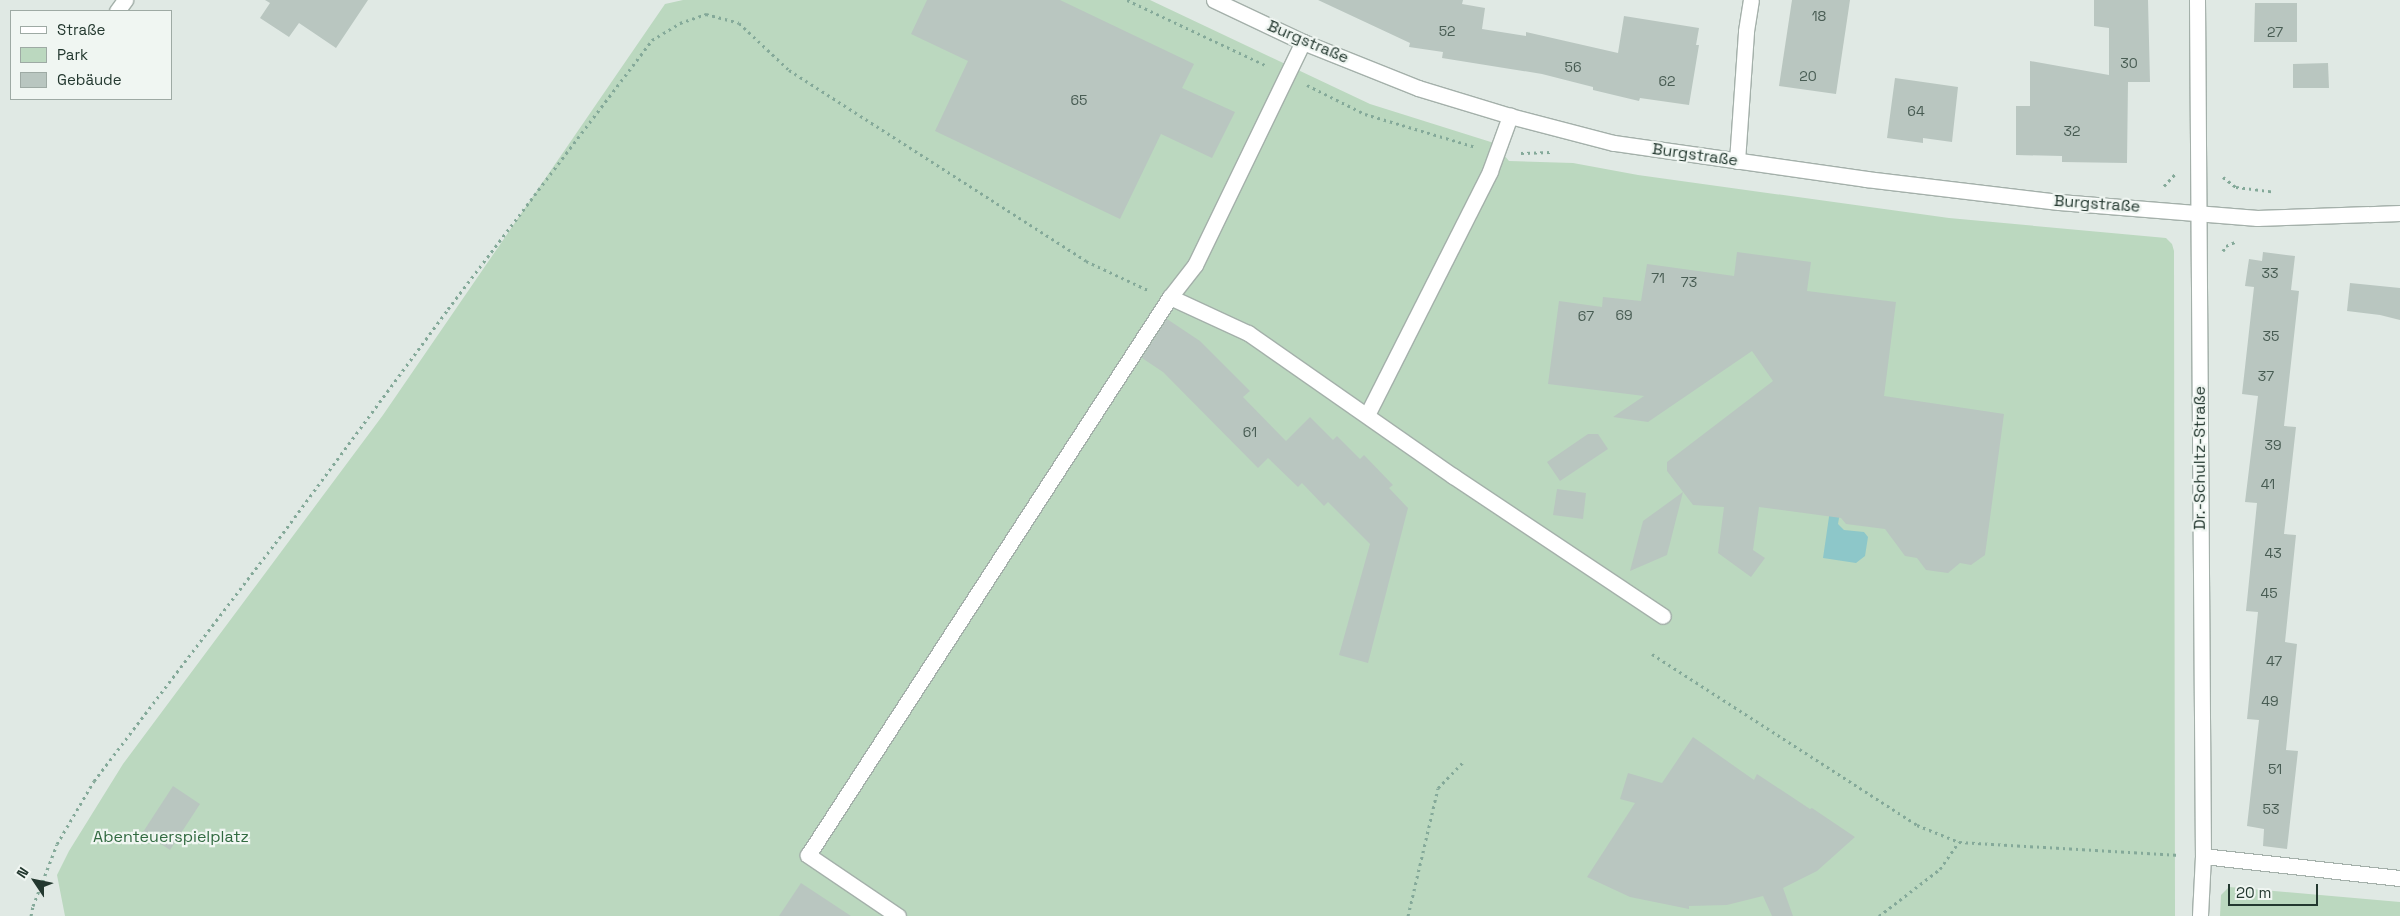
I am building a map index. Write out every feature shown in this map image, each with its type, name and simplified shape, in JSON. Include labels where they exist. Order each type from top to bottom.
[{"type":"street","points":[[118,10],[126,0]]},
{"type":"street","name":"Burgstraße","points":[[1214,0],[1303,42],[1418,88],[1510,116],[1614,143],[1737,161],[2049,201],[2257,218],[2400,213]]},
{"type":"street","points":[[1737,161],[1746,31],[1751,0]]},
{"type":"street","name":"Dr.-Schultz-Straße","points":[[2197,0],[2200,212],[2203,856],[2200,916]]},
{"type":"street","points":[[898,916],[808,855],[1170,297],[1195,265],[1303,42]]},
{"type":"street","points":[[1367,415],[1490,171],[1510,116]]},
{"type":"street","points":[[1170,297],[1248,333],[1453,476],[1663,616]]},
{"type":"street","points":[[2203,856],[2400,878]]},
{"type":"path","points":[[1128,0],[1365,114],[1496,154],[1560,152]]},
{"type":"path","points":[[32,916],[33,906],[57,844],[94,781],[283,533],[448,309],[652,40],[680,23],[706,14],[739,23],[789,70],[1086,262],[1137,287],[1170,297]]},
{"type":"path","points":[[2159,189],[2169,184],[2179,168]]},
{"type":"path","points":[[2221,174],[2224,181],[2236,187],[2257,192],[2277,192]]},
{"type":"path","points":[[1652,654],[1917,825],[1959,842],[2203,856]]},
{"type":"path","points":[[1408,916],[1438,788],[1464,761]]},
{"type":"path","points":[[1879,916],[1940,869],[1959,842]]},
{"type":"green space","name":"Abenteuerspielplatz","points":[[683,0],[1150,0],[1370,104],[1494,143],[1509,161],[1573,163],[1638,175],[1949,218],[2166,238],[2172,244],[2174,251],[2175,916],[65,916],[57,875],[69,851],[123,764],[383,415],[665,4]]},
{"type":"green space","points":[[2229,887],[2400,902],[2400,916],[2220,916],[2221,895]]},
{"type":"water","points":[[1830,510],[1840,512],[1838,524],[1844,530],[1864,532],[1868,537],[1865,556],[1856,563],[1823,558]]},
{"type":"building","points":[[265,0],[368,0],[336,48],[299,23],[289,37],[260,18],[270,3]]},
{"type":"building","points":[[927,0],[1060,0],[1194,64],[1182,88],[1235,112],[1212,158],[1161,134],[1120,219],[935,131],[968,61],[911,34]]},
{"type":"building","points":[[1318,0],[1463,0],[1462,4],[1485,8],[1482,29],[1526,36],[1526,32],[1618,53],[1624,16],[1699,28],[1696,45],[1699,45],[1689,105],[1640,98],[1639,101],[1593,90],[1593,87],[1542,74],[1442,58],[1443,52],[1409,47],[1410,43]]},
{"type":"building","points":[[1792,0],[1850,0],[1836,94],[1779,86]]},
{"type":"building","points":[[2094,0],[2148,0],[2150,82],[2128,82],[2127,163],[2062,162],[2062,156],[2016,155],[2016,106],[2030,106],[2030,61],[2109,75],[2109,28],[2094,26]]},
{"type":"building","points":[[2255,3],[2297,3],[2297,42],[2254,42]]},
{"type":"building","points":[[2328,63],[2329,88],[2293,88],[2293,64]]},
{"type":"building","points":[[1895,78],[1958,87],[1952,142],[1923,138],[1923,143],[1887,138]]},
{"type":"building","points":[[1737,252],[1811,262],[1807,291],[1896,302],[1884,396],[2004,414],[1985,555],[1971,565],[1960,563],[1948,573],[1926,570],[1917,558],[1905,556],[1885,529],[1846,524],[1841,518],[1759,507],[1753,550],[1765,558],[1751,577],[1718,553],[1724,507],[1693,505],[1667,471],[1667,462],[1773,381],[1752,351],[1648,422],[1613,417],[1644,396],[1548,384],[1559,301],[1602,307],[1603,297],[1641,301],[1647,264],[1734,276]]},
{"type":"building","points":[[2263,252],[2295,256],[2291,290],[2299,291],[2284,426],[2296,427],[2284,534],[2296,535],[2285,642],[2297,644],[2286,750],[2298,751],[2287,849],[2263,846],[2264,829],[2247,826],[2259,720],[2247,719],[2258,612],[2246,611],[2257,503],[2245,502],[2258,396],[2242,394],[2254,287],[2245,286],[2249,259],[2262,261]]},
{"type":"building","points":[[2350,283],[2400,288],[2400,320],[2380,315],[2347,311]]},
{"type":"building","points":[[1167,319],[1200,341],[1250,391],[1243,397],[1286,441],[1310,417],[1333,440],[1337,436],[1360,459],[1364,455],[1393,485],[1389,488],[1408,508],[1368,663],[1339,655],[1370,544],[1328,502],[1324,506],[1302,483],[1298,487],[1268,458],[1258,468],[1163,372],[1142,358]]},
{"type":"building","points":[[1588,434],[1598,434],[1608,449],[1560,481],[1547,462]]},
{"type":"building","points":[[1557,489],[1586,493],[1583,519],[1553,515]]},
{"type":"building","points":[[1683,492],[1667,555],[1630,571],[1643,521]]},
{"type":"building","points":[[1693,737],[1754,780],[1757,774],[1855,837],[1817,871],[1783,888],[1793,916],[1772,916],[1763,896],[1727,905],[1689,906],[1689,909],[1630,897],[1587,877],[1635,803],[1620,799],[1628,773],[1662,783]]},
{"type":"building","points":[[173,786],[200,804],[170,850],[143,832]]},
{"type":"building","points":[[801,883],[851,916],[779,916]]}]
